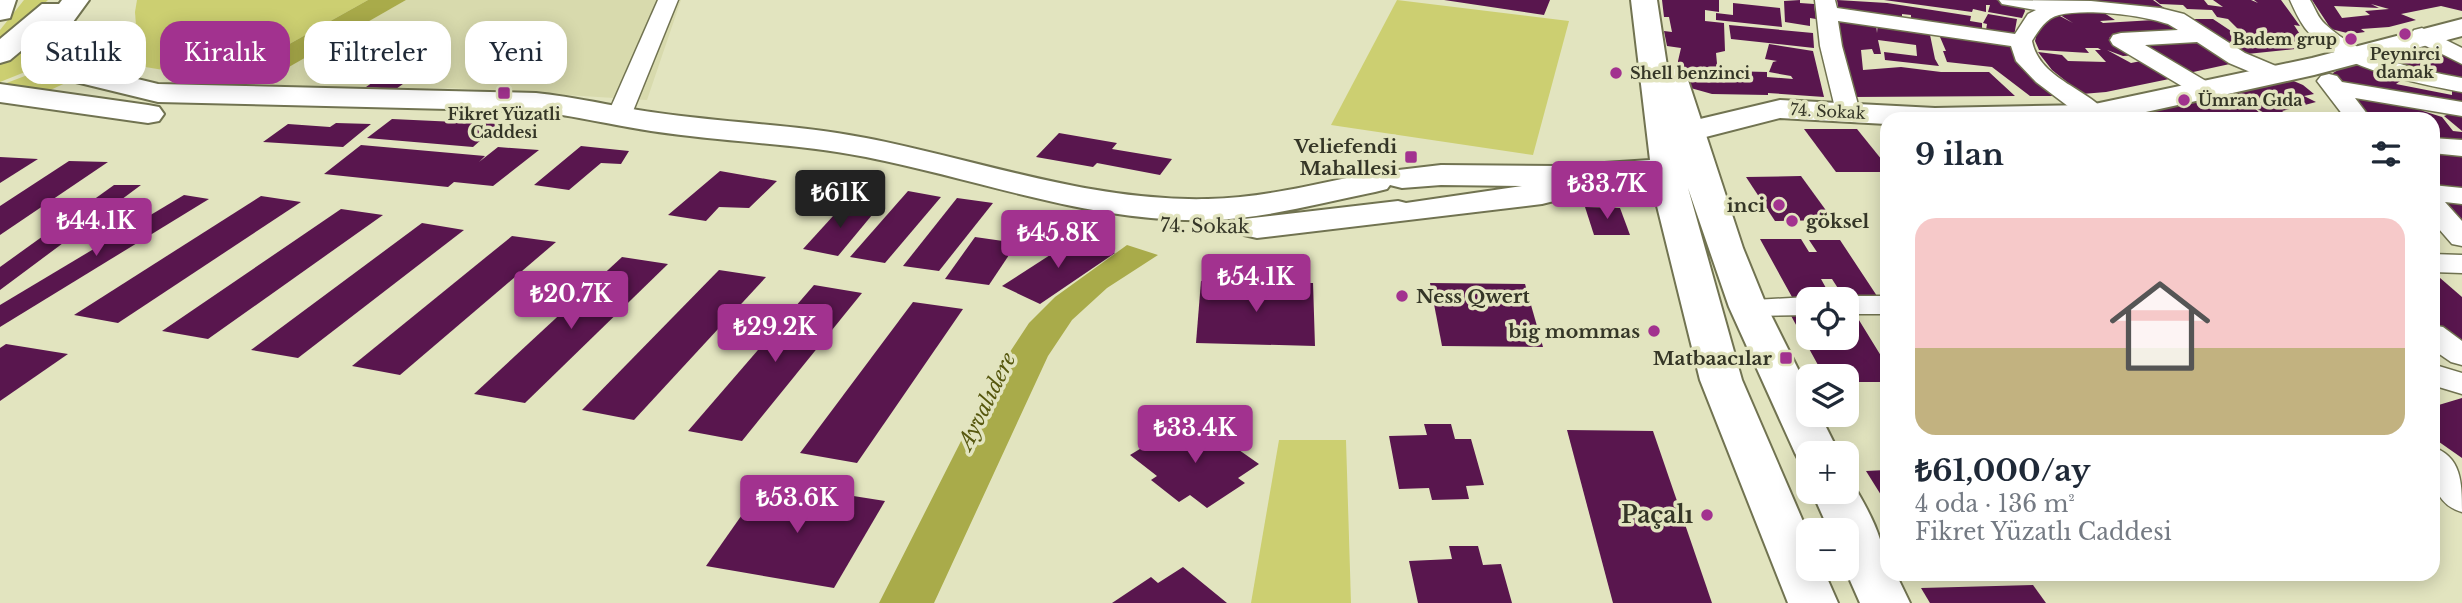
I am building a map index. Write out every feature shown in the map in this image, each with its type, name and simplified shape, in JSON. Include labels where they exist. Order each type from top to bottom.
[{"type":"main road","points":[[0,12],[3,0]]},
{"type":"main road","points":[[0,54],[62,0]]},
{"type":"main road","points":[[60,21],[76,0]]},
{"type":"main road","points":[[1644,0],[1675,129],[1678,182],[1721,380],[1813,603]]},
{"type":"main road","points":[[1658,0],[1665,86]]},
{"type":"main road","name":"74. Sokak","points":[[2112,112],[2203,89],[2314,66],[2462,27]]},
{"type":"main road","points":[[49,102],[55,96],[79,84]]},
{"type":"main road","points":[[113,84],[138,90],[178,94],[536,103],[579,107],[619,116]]},
{"type":"main road","points":[[1665,86],[1714,103],[1780,109]]},
{"type":"main road","points":[[0,93],[49,102],[165,116]]},
{"type":"main road","name":"74. Sokak","points":[[1675,129],[1780,109],[1880,114]]},
{"type":"main road","points":[[0,120],[264,113],[619,116]]},
{"type":"main road","name":"74. Sokak","points":[[619,116],[863,148],[965,169],[1031,189],[1081,213],[1168,228],[1251,227],[1399,195],[1568,182]]},
{"type":"main road","points":[[1568,182],[1629,158],[1675,129]]},
{"type":"main road","points":[[1568,182],[1611,191],[1678,182]]},
{"type":"main road","points":[[1678,182],[1748,307],[1812,441]]},
{"type":"main road","points":[[1840,504],[1885,603]]},
{"type":"street","points":[[619,116],[668,0]]},
{"type":"street","points":[[2009,0],[2160,14],[2176,19],[2237,58],[2274,74]]},
{"type":"street","points":[[2300,0],[2314,26],[2353,55],[2419,77],[2462,85]]},
{"type":"street","points":[[2048,5],[2021,41],[2024,56],[2044,77],[2090,112]]},
{"type":"street","points":[[1849,112],[1825,6],[2021,41]]},
{"type":"street","points":[[2203,35],[2120,40],[2203,89]]},
{"type":"street","points":[[2422,36],[2462,57]]},
{"type":"street","points":[[2314,66],[2336,88],[2354,112]]},
{"type":"street","points":[[2336,88],[2462,109]]},
{"type":"street","points":[[2440,146],[2462,148]]},
{"type":"street","points":[[2440,194],[2462,196]]},
{"type":"street","points":[[2440,213],[2462,238]]},
{"type":"street","points":[[2440,263],[2462,264]]},
{"type":"street","points":[[1859,305],[1880,304]]},
{"type":"street","points":[[1748,307],[1796,306]]},
{"type":"street","points":[[2440,340],[2462,355]]},
{"type":"street","points":[[2440,377],[2462,384]]},
{"type":"street","points":[[2440,470],[2462,499]]},
{"type":"shaded area","points":[[406,0],[681,0],[647,100],[451,88],[269,87],[270,84],[290,84],[290,66],[304,58],[304,84],[451,84],[451,21],[369,21]]},
{"type":"green space","points":[[24,0],[48,0],[25,21],[21,21],[21,25],[0,44],[0,30]]},
{"type":"green space","points":[[137,0],[368,0],[330,21],[304,21],[304,36],[290,44],[290,21],[160,21],[160,69],[146,67],[146,21],[136,21]]},
{"type":"green space","points":[[1397,0],[1569,21],[1533,155],[1331,125]]},
{"type":"green space","points":[[21,51],[21,74],[0,82],[0,65]]},
{"type":"green space","points":[[21,78],[21,84],[63,84],[46,92],[4,84]]},
{"type":"green space","points":[[1279,440],[1346,440],[1351,603],[1251,603]]},
{"type":"water","points":[[368,0],[406,0],[369,21],[330,21]]},
{"type":"water","points":[[304,36],[304,58],[290,66],[290,44]]},
{"type":"water","name":"Ayvalıdere","points":[[1127,245],[1158,255],[1107,288],[1072,320],[1048,356],[934,603],[879,603],[994,376],[1029,323],[1055,297]]},
{"type":"building","points":[[1444,0],[1550,0],[1544,15]]},
{"type":"building","points":[[1662,0],[1719,0],[1719,12],[1705,10],[1705,21],[1724,23],[1725,51],[1716,53],[1718,74],[1730,74],[1728,71],[1767,72],[1767,77],[1793,79],[1791,76],[1769,72],[1773,62],[1777,61],[1765,59],[1769,44],[1813,51],[1824,97],[1768,93],[1712,94],[1680,85],[1678,61],[1681,48],[1667,46],[1664,31],[1672,32],[1669,17],[1664,17]]},
{"type":"building","points":[[1800,0],[1800,3],[1814,4],[1816,19],[1810,18],[1810,26],[1785,22],[1784,1]]},
{"type":"building","points":[[1837,0],[1887,3],[1971,16],[1970,21],[1982,23],[1982,29],[1911,21],[1911,15],[1902,14],[1902,22],[1887,20],[1886,14],[1885,17],[1839,12]]},
{"type":"building","points":[[1884,0],[1996,0],[2012,2],[2024,7],[2025,11],[2022,18],[1988,12],[1990,5],[1986,5],[1986,12],[1973,9],[1972,12]]},
{"type":"building","points":[[2047,0],[2153,0],[2167,10],[2052,4]]},
{"type":"building","points":[[2155,0],[2204,0],[2208,5],[2223,7],[2213,0],[2251,0],[2258,3],[2254,0],[2281,0],[2300,26],[2294,25],[2303,39],[2296,38],[2304,48],[2247,54],[2186,19],[2213,19],[2231,31],[2242,33],[2228,19],[2217,17],[2212,10],[2187,9],[2183,5],[2160,4]]},
{"type":"building","points":[[2312,0],[2462,0],[2462,11],[2441,6],[2401,14],[2416,20],[2389,27],[2361,29],[2365,32],[2351,34],[2331,29]],"holes":[[[2371,4],[2389,9],[2365,11],[2370,15],[2342,18],[2334,6],[2379,8]]]},
{"type":"building","points":[[1733,3],[1780,8],[1782,27],[1716,20],[1716,13],[1733,15]]},
{"type":"building","points":[[2098,9],[2115,20],[2100,21],[2103,23],[2171,19],[2192,32],[2109,37],[2139,55],[2123,56],[2107,50],[2131,63],[2146,60],[2174,78],[2106,92],[2082,94],[2052,70],[2038,52],[2062,55],[2068,61],[2106,62],[2095,50],[2101,50],[2098,48],[2085,48],[2089,53],[2039,50],[2035,41],[2039,24],[2056,14],[2073,23],[2057,13]]},
{"type":"building","points":[[1988,14],[2017,19],[2014,36],[1986,30],[1987,24],[1983,23]]},
{"type":"building","points":[[1831,18],[1876,24],[1877,33],[1878,23],[1929,30],[1939,66],[1885,60],[1884,52],[1917,56],[1916,45],[1878,40],[1881,54],[1874,54],[1872,49],[1861,50],[1863,70],[1901,67],[1941,72],[1989,72],[2015,96],[1852,97]]},
{"type":"building","points":[[1729,25],[1813,33],[1814,48],[1731,39]]},
{"type":"building","points":[[1937,30],[2015,43],[2057,96],[2030,96],[1992,67],[1947,62],[1943,51],[1946,51]]},
{"type":"building","points":[[2201,38],[2239,62],[2184,74],[2130,44]]},
{"type":"building","points":[[2425,41],[2462,59],[2462,81],[2372,59]]},
{"type":"building","points":[[2356,59],[2407,76],[2396,84],[2452,95],[2452,84],[2462,86],[2462,103],[2335,84],[2333,73]]},
{"type":"building","points":[[2282,76],[2303,85],[2314,94],[2304,96],[2316,102],[2284,112],[2263,112],[2252,106],[2259,112],[2139,112],[2224,93],[2249,103],[2223,90]]},
{"type":"building","points":[[370,84],[403,84],[396,89],[366,87]]},
{"type":"building","points":[[2343,90],[2415,101],[2426,112],[2361,112]]},
{"type":"building","points":[[2462,114],[2462,131],[2444,116]]},
{"type":"building","points":[[2440,116],[2453,131],[2462,132],[2462,146],[2440,142]]},
{"type":"building","points":[[392,119],[499,124],[473,147],[367,138]]},
{"type":"building","points":[[336,123],[371,124],[343,147],[263,142],[288,124],[330,127]]},
{"type":"building","points":[[1804,129],[1857,129],[1880,158],[1880,172],[1836,172]]},
{"type":"building","points":[[1059,133],[1117,143],[1112,149],[1172,159],[1160,175],[1097,163],[1093,167],[1036,157]]},
{"type":"building","points":[[361,145],[485,156],[479,162],[498,147],[539,150],[493,186],[454,182],[448,187],[324,174]]},
{"type":"building","points":[[581,146],[629,151],[621,164],[601,163],[569,190],[534,185]]},
{"type":"building","points":[[2440,149],[2462,150],[2462,192],[2440,190]]},
{"type":"building","points":[[0,157],[38,159],[0,183]]},
{"type":"building","points":[[69,161],[108,162],[0,235],[0,206]]},
{"type":"building","points":[[720,171],[777,181],[749,208],[719,207],[706,221],[668,215]]},
{"type":"building","points":[[1801,176],[1833,220],[1775,221],[1746,177]]},
{"type":"building","points":[[114,185],[141,185],[0,290],[0,267]]},
{"type":"building","points":[[908,191],[941,197],[885,263],[850,257]]},
{"type":"building","points":[[184,195],[209,199],[0,327],[0,305]]},
{"type":"building","points":[[261,196],[301,202],[118,323],[74,315]]},
{"type":"building","points":[[957,198],[993,203],[939,271],[903,266]]},
{"type":"building","points":[[2442,201],[2462,202],[2462,235]]},
{"type":"building","points":[[844,204],[877,209],[838,256],[803,249]]},
{"type":"building","points":[[1585,207],[1620,208],[1630,235],[1594,235]]},
{"type":"building","points":[[341,209],[383,215],[208,339],[162,331]]},
{"type":"building","points":[[422,223],[464,230],[298,358],[251,350]]},
{"type":"building","points":[[512,236],[556,242],[400,375],[352,366]]},
{"type":"building","points":[[975,237],[1017,243],[989,285],[945,279]]},
{"type":"building","points":[[1078,237],[1115,253],[1040,304],[1002,286]]},
{"type":"building","points":[[1760,239],[1801,239],[1809,252],[1817,252],[1809,240],[1840,240],[1877,296],[1859,296],[1859,287],[1837,287],[1832,279],[1821,279],[1825,287],[1796,287],[1796,297],[1792,297]]},
{"type":"building","points":[[622,257],[668,264],[525,403],[474,394]]},
{"type":"building","points":[[719,270],[766,277],[634,420],[582,410]]},
{"type":"building","points":[[2440,278],[2462,297],[2462,350],[2440,334]]},
{"type":"building","points":[[1201,281],[1313,283],[1315,346],[1196,343]]},
{"type":"building","points":[[1430,283],[1525,284],[1543,347],[1442,346]]},
{"type":"building","points":[[814,285],[862,293],[742,441],[688,431]]},
{"type":"building","points":[[913,302],[963,309],[857,463],[800,453]]},
{"type":"building","points":[[1789,312],[1796,312],[1796,325]]},
{"type":"building","points":[[1859,320],[1880,354],[1880,382],[1859,382],[1859,364],[1817,364],[1810,350],[1859,350]]},
{"type":"building","points":[[6,344],[68,354],[0,401],[0,348]]},
{"type":"building","points":[[2462,398],[2462,458],[2440,443],[2440,405]]},
{"type":"building","points":[[1199,422],[1259,464],[1238,478],[1245,483],[1207,508],[1190,495],[1179,502],[1151,480],[1157,476],[1130,455],[1171,430],[1178,435]]},
{"type":"building","points":[[1424,424],[1451,424],[1455,439],[1471,439],[1484,485],[1466,486],[1469,499],[1432,500],[1429,488],[1399,489],[1389,436],[1427,435]]},
{"type":"building","points":[[1567,430],[1653,431],[1712,603],[1613,603]]},
{"type":"building","points":[[1880,470],[1880,493],[1866,471]]},
{"type":"building","points":[[765,482],[885,501],[834,588],[706,566]]},
{"type":"building","points":[[1449,546],[1478,546],[1483,565],[1501,564],[1512,603],[1418,603],[1409,561],[1452,559]]},
{"type":"building","points":[[1183,567],[1227,603],[1112,603],[1151,577],[1158,583]]},
{"type":"building","points":[[2033,585],[2046,603],[1930,603],[1921,588]]},
{"type":"place","name":"Peynirci damak","points":[[2405,34]]},
{"type":"place","name":"Badem grup","points":[[2351,39]]},
{"type":"place","name":"Shell benzinci","points":[[1616,73]]},
{"type":"place","name":"Fikret Yüzatli Caddesi","points":[[504,93]]},
{"type":"place","name":"Ümran Gıda","points":[[2184,100]]},
{"type":"place","name":"Veliefendi Mahallesi","points":[[1411,157]]},
{"type":"place","name":"inci","points":[[1779,205]]},
{"type":"place","name":"göksel","points":[[1792,221]]},
{"type":"place","name":"Ness Qwert","points":[[1402,296]]},
{"type":"place","name":"big mommas","points":[[1654,331]]},
{"type":"place","name":"Matbaacılar","points":[[1786,358]]},
{"type":"place","name":"Paçalı","points":[[1707,515]]}]
